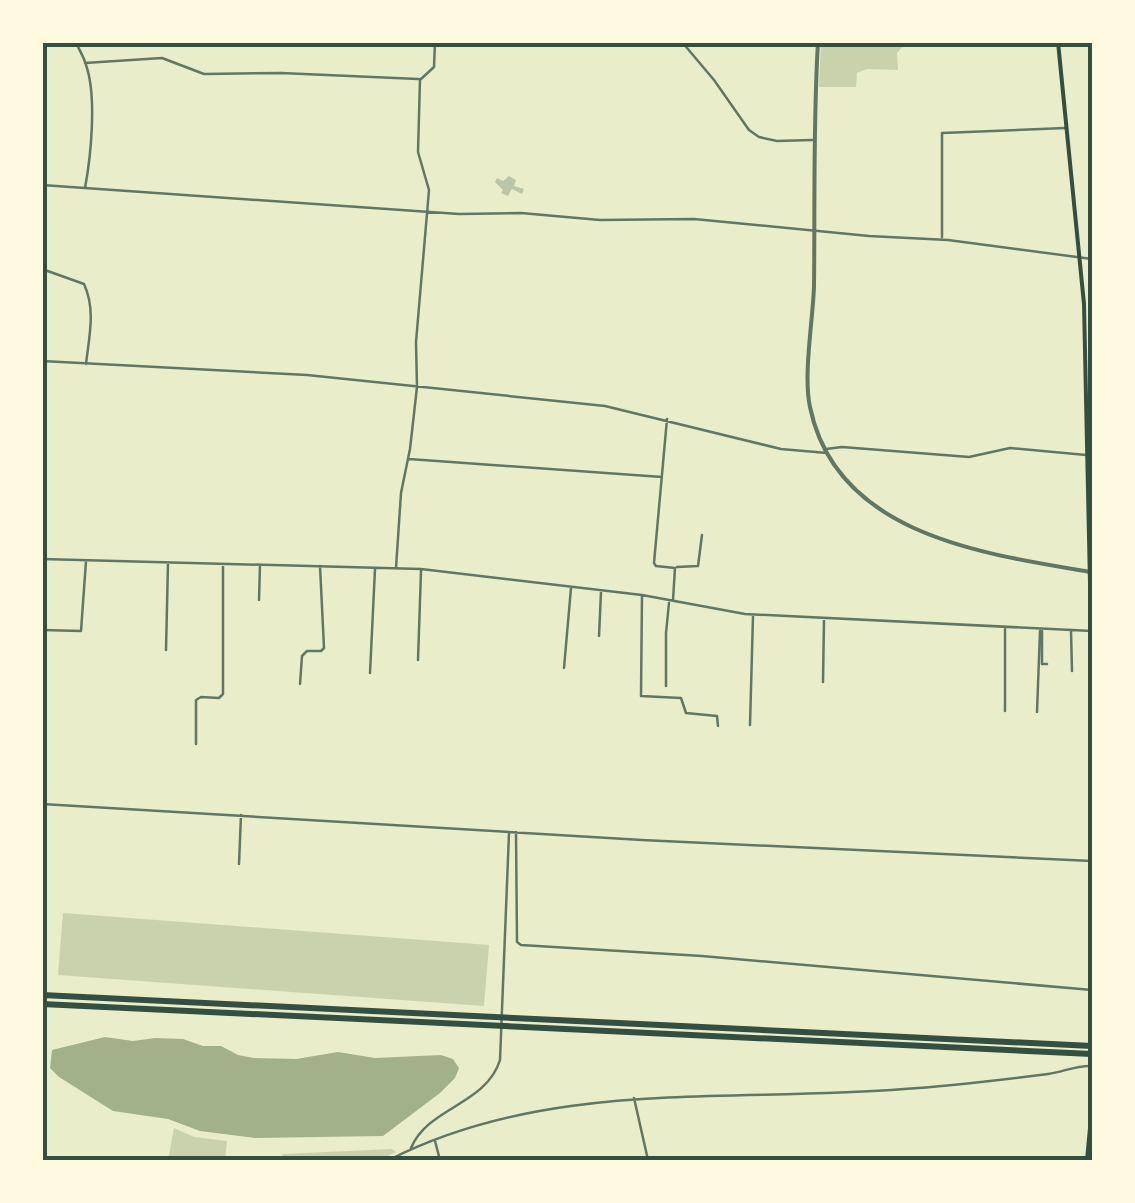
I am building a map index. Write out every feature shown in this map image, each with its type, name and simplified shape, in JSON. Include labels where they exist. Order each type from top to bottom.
[{"type":"highway","points":[[42,995],[1092,1046]]},
{"type":"highway","points":[[42,1004],[1092,1054]]},
{"type":"main road","points":[[1058,42],[1080,259],[1092,676]]},
{"type":"main road","points":[[1087,1160],[1092,1106]]},
{"type":"street","points":[[76,42],[90,83],[85,190]]},
{"type":"street","points":[[85,63],[162,58],[204,74],[282,73],[420,80],[434,68],[435,42]]},
{"type":"street","points":[[682,42],[749,130],[759,137],[777,140],[812,140]]},
{"type":"street","points":[[818,42],[812,140],[814,280],[808,394],[826,451],[867,502],[921,531],[974,549],[1091,572]]},
{"type":"street","points":[[396,568],[401,492],[417,387],[416,342],[427,211],[428,190],[418,152],[420,80]]},
{"type":"street","points":[[942,240],[942,133],[1066,128]]},
{"type":"street","points":[[42,185],[600,220],[694,218],[942,240],[1092,259]]},
{"type":"street","points":[[42,269],[84,284],[90,296],[86,366]]},
{"type":"street","points":[[42,362],[294,374],[605,406],[780,449],[842,448],[969,457],[1010,448],[1088,456]]},
{"type":"street","points":[[668,419],[654,563],[675,568],[698,566],[702,535]]},
{"type":"street","points":[[408,458],[662,478]]},
{"type":"street","points":[[42,559],[420,569],[572,586],[753,614],[1092,631]]},
{"type":"street","points":[[42,630],[82,631],[86,560]]},
{"type":"street","points":[[166,650],[168,561]]},
{"type":"street","points":[[196,744],[196,700],[219,698],[223,694],[223,562]]},
{"type":"street","points":[[259,600],[260,563]]},
{"type":"street","points":[[300,684],[302,656],[324,648],[320,565]]},
{"type":"street","points":[[370,673],[375,567]]},
{"type":"street","points":[[666,686],[666,633],[675,568]]},
{"type":"street","points":[[418,660],[420,569]]},
{"type":"street","points":[[564,668],[572,586]]},
{"type":"street","points":[[599,636],[602,591]]},
{"type":"street","points":[[642,596],[641,696],[681,698],[686,713],[717,716],[718,726]]},
{"type":"street","points":[[750,725],[753,614]]},
{"type":"street","points":[[823,682],[824,618]]},
{"type":"street","points":[[1004,711],[1005,628]]},
{"type":"street","points":[[1041,630],[1042,664],[1047,664]]},
{"type":"street","points":[[1038,712],[1041,630]]},
{"type":"street","points":[[1071,630],[1072,671]]},
{"type":"street","points":[[42,804],[1092,861]]},
{"type":"street","points":[[238,864],[241,815]]},
{"type":"street","points":[[411,1150],[427,1125],[489,1083],[496,1073],[508,832]]},
{"type":"street","points":[[516,832],[521,945],[702,956],[1092,990]]},
{"type":"street","points":[[390,1160],[435,1139],[499,1120],[634,1097],[906,1089],[1052,1074],[1092,1066]]},
{"type":"street","points":[[634,1097],[648,1160]]},
{"type":"street","points":[[435,1139],[440,1160]]},
{"type":"shaded area","points":[[821,42],[906,43],[897,53],[898,70],[867,69],[857,73],[856,87],[819,87]]},
{"type":"shaded area","points":[[63,913],[489,945],[484,1006],[58,975]]},
{"type":"shaded area","points":[[105,1037],[133,1041],[183,1039],[203,1046],[221,1046],[254,1058],[296,1059],[338,1052],[375,1058],[441,1055],[453,1059],[459,1068],[440,1093],[383,1136],[255,1138],[200,1131],[168,1119],[113,1111],[50,1068],[52,1050]]},
{"type":"shaded area","points":[[174,1128],[194,1137],[227,1141],[225,1160],[168,1160]]},
{"type":"shaded area","points":[[392,1149],[396,1152],[380,1160],[280,1160],[283,1154]]},
{"type":"building","points":[[509,176],[516,180],[514,186],[524,189],[522,194],[512,189],[508,196],[501,193],[503,190],[495,182]]}]
